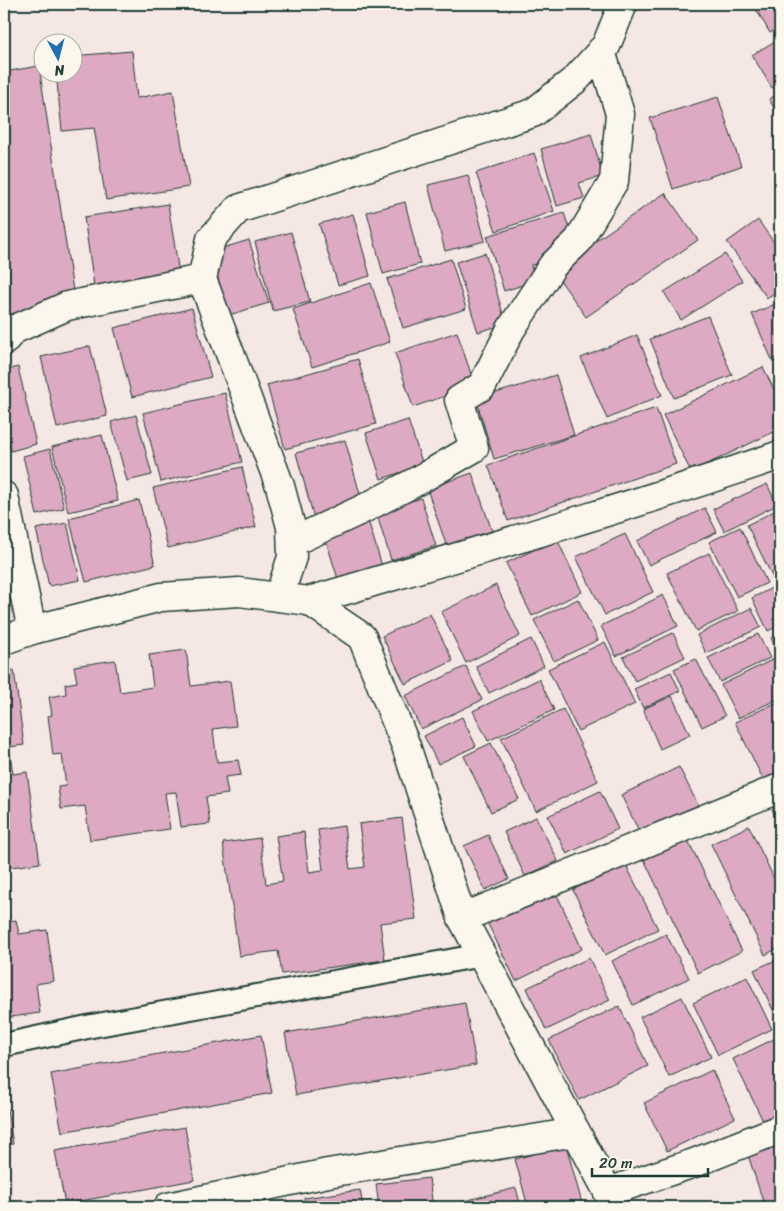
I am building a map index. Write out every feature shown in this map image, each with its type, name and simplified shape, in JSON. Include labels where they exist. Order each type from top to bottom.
[{"type":"street","points":[[279,597],[292,557],[291,527],[280,486],[202,279],[210,239],[238,209],[533,113],[576,79],[606,46],[623,4]]},
{"type":"street","points":[[292,542],[363,510],[474,448],[459,400],[482,386],[516,321],[553,265],[578,241],[614,181],[620,114],[601,51]]},
{"type":"street","points":[[4,340],[13,330],[67,306],[202,279]]},
{"type":"street","points":[[4,640],[32,630],[161,597],[239,592],[310,601],[518,539],[732,472],[780,455]]},
{"type":"street","points":[[4,496],[32,630]]},
{"type":"street","points":[[310,601],[362,638],[406,746],[462,918],[610,1200],[694,1163],[780,1129]]},
{"type":"street","points":[[462,918],[780,788]]},
{"type":"street","points":[[168,1207],[328,1173],[576,1132]]},
{"type":"lane","points":[[4,1045],[92,1026],[482,955]]},
{"type":"building","points":[[753,4],[780,4],[780,27],[770,33]]},
{"type":"building","points":[[780,38],[780,83],[772,88],[752,55]]},
{"type":"building","points":[[132,51],[137,98],[173,91],[189,187],[106,200],[94,128],[62,131],[57,82],[82,82],[82,55]]},
{"type":"building","points":[[32,67],[32,82],[41,82],[75,304],[4,315],[4,72]]},
{"type":"building","points":[[780,93],[780,119],[769,99]]},
{"type":"building","points":[[718,97],[741,166],[673,189],[650,118]]},
{"type":"building","points":[[591,134],[603,176],[579,183],[584,198],[557,206],[541,149]]},
{"type":"building","points":[[534,153],[554,211],[496,231],[476,173]]},
{"type":"building","points":[[468,175],[485,241],[445,251],[428,185]]},
{"type":"building","points":[[665,193],[698,240],[586,317],[553,270]]},
{"type":"building","points":[[405,202],[420,264],[383,274],[367,212]]},
{"type":"building","points":[[168,204],[179,273],[94,286],[84,217]]},
{"type":"building","points":[[564,213],[571,234],[551,261],[531,265],[535,281],[504,291],[487,236]]},
{"type":"building","points":[[353,214],[370,276],[338,285],[319,224]]},
{"type":"building","points":[[758,220],[780,251],[780,289],[767,298],[727,242]]},
{"type":"building","points":[[291,232],[310,302],[273,311],[255,242]]},
{"type":"building","points":[[249,240],[269,303],[229,315],[210,252]]},
{"type":"building","points":[[485,253],[506,324],[478,332],[456,262]]},
{"type":"building","points":[[725,254],[742,281],[681,320],[664,292]]},
{"type":"building","points":[[451,259],[466,309],[403,328],[387,279]]},
{"type":"building","points":[[371,283],[390,342],[312,367],[293,309]]},
{"type":"building","points":[[780,302],[780,360],[773,362],[752,314]]},
{"type":"building","points":[[192,308],[211,377],[132,397],[114,328]]},
{"type":"building","points":[[708,316],[732,375],[674,398],[650,339]]},
{"type":"building","points":[[457,332],[475,386],[413,407],[395,353]]},
{"type":"building","points":[[637,335],[662,395],[607,419],[581,358]]},
{"type":"building","points":[[90,346],[107,416],[57,428],[41,357]]},
{"type":"building","points":[[358,359],[376,424],[285,449],[267,385]]},
{"type":"building","points":[[18,367],[36,444],[11,451],[4,421],[4,371]]},
{"type":"building","points":[[763,367],[780,402],[780,429],[691,472],[663,415]]},
{"type":"building","points":[[556,375],[574,435],[494,459],[476,399]]},
{"type":"building","points":[[225,393],[242,462],[161,482],[143,413]]},
{"type":"building","points":[[656,408],[676,464],[508,521],[488,465]]},
{"type":"building","points":[[136,415],[152,475],[127,481],[111,422]]},
{"type":"building","points":[[408,420],[423,465],[381,479],[366,433]]},
{"type":"building","points":[[102,435],[118,501],[68,512],[52,447]]},
{"type":"building","points":[[345,440],[363,505],[314,518],[296,453]]},
{"type":"building","points":[[50,449],[64,508],[37,515],[23,456]]},
{"type":"building","points":[[242,467],[256,527],[168,548],[153,488]]},
{"type":"building","points":[[472,473],[492,531],[447,547],[427,489]]},
{"type":"building","points":[[767,484],[777,505],[724,531],[713,509]]},
{"type":"building","points":[[421,498],[436,546],[391,560],[376,512]]},
{"type":"building","points":[[139,500],[155,565],[86,582],[69,518]]},
{"type":"building","points":[[705,508],[717,532],[649,565],[637,541]]},
{"type":"building","points":[[780,508],[780,577],[774,580],[747,525]]},
{"type":"building","points":[[367,517],[382,566],[338,579],[323,531]]},
{"type":"building","points":[[67,523],[80,580],[49,586],[36,529]]},
{"type":"building","points":[[740,527],[767,583],[737,597],[709,542]]},
{"type":"building","points":[[4,529],[14,597],[4,599]]},
{"type":"building","points":[[625,534],[653,592],[605,615],[576,557]]},
{"type":"building","points":[[557,539],[582,592],[532,616],[506,563]]},
{"type":"building","points":[[709,553],[738,611],[696,631],[667,573]]},
{"type":"building","points":[[780,584],[780,625],[768,631],[752,598]]},
{"type":"building","points":[[496,585],[520,636],[466,663],[441,612]]},
{"type":"building","points":[[663,595],[678,626],[616,656],[601,626]]},
{"type":"building","points":[[578,599],[598,640],[554,661],[534,620]]},
{"type":"building","points":[[751,608],[761,627],[706,653],[697,635]]},
{"type":"building","points":[[430,614],[453,661],[405,684],[382,636]]},
{"type":"building","points":[[673,633],[685,657],[635,681],[623,657]]},
{"type":"building","points":[[780,633],[780,658],[771,638]]},
{"type":"building","points":[[758,634],[770,658],[720,682],[708,658]]},
{"type":"building","points":[[531,639],[544,666],[489,693],[476,666]]},
{"type":"building","points":[[605,642],[635,704],[578,731],[548,669]]},
{"type":"building","points":[[186,650],[191,686],[230,681],[236,726],[213,729],[217,762],[238,760],[241,775],[225,777],[228,794],[206,797],[210,824],[181,827],[176,792],[165,793],[170,829],[90,840],[85,806],[61,809],[58,787],[66,786],[62,754],[53,755],[48,716],[52,715],[49,697],[66,694],[65,684],[77,682],[74,666],[115,660],[120,692],[153,687],[149,655]]},
{"type":"building","points":[[696,659],[725,716],[702,727],[674,669]]},
{"type":"building","points":[[774,659],[780,671],[780,698],[738,718],[721,685]]},
{"type":"building","points":[[466,666],[482,700],[421,729],[405,696]]},
{"type":"building","points":[[14,670],[24,745],[9,747],[13,774],[27,772],[40,863],[4,868],[4,672]]},
{"type":"building","points":[[671,672],[680,691],[643,708],[634,689]]},
{"type":"building","points":[[539,679],[554,710],[488,741],[473,711]]},
{"type":"building","points":[[672,696],[690,735],[660,749],[643,709]]},
{"type":"building","points":[[780,701],[780,771],[763,779],[735,722]]},
{"type":"building","points":[[563,709],[598,781],[536,811],[501,738]]},
{"type":"building","points":[[462,717],[476,746],[438,764],[424,736]]},
{"type":"building","points":[[491,743],[519,799],[491,812],[464,756]]},
{"type":"building","points":[[679,767],[698,805],[640,833],[621,795]]},
{"type":"building","points":[[600,791],[618,829],[567,854],[548,816]]},
{"type":"building","points":[[780,805],[780,825],[772,809]]},
{"type":"building","points":[[536,817],[558,861],[525,876],[504,832]]},
{"type":"building","points":[[402,818],[416,919],[380,923],[385,960],[282,974],[278,951],[239,956],[223,843],[260,838],[266,884],[283,881],[276,836],[304,832],[309,872],[323,870],[318,830],[344,826],[350,869],[365,867],[359,824]]},
{"type":"building","points":[[749,826],[780,891],[780,947],[765,955],[711,844]]},
{"type":"building","points":[[684,832],[742,951],[698,973],[641,853]]},
{"type":"building","points":[[488,835],[509,879],[485,890],[464,846]]},
{"type":"building","points":[[625,863],[658,929],[605,955],[573,890]]},
{"type":"building","points":[[552,884],[582,949],[516,981],[484,916]]},
{"type":"building","points":[[16,920],[19,934],[47,930],[54,981],[36,984],[40,1013],[4,1018],[4,922]]},
{"type":"building","points":[[666,934],[689,978],[633,1005],[612,961]]},
{"type":"building","points":[[589,958],[610,1000],[546,1030],[527,988]]},
{"type":"building","points":[[780,958],[780,1007],[773,1010],[754,970]]},
{"type":"building","points":[[747,977],[772,1029],[718,1055],[693,1003]]},
{"type":"building","points":[[682,997],[711,1057],[669,1077],[640,1017]]},
{"type":"building","points":[[465,1003],[476,1065],[296,1095],[285,1033]]},
{"type":"building","points":[[619,1006],[648,1066],[579,1100],[549,1040]]},
{"type":"building","points":[[261,1035],[272,1093],[62,1132],[51,1074]]},
{"type":"building","points":[[778,1037],[780,1041],[780,1112],[763,1121],[733,1059]]},
{"type":"building","points":[[712,1070],[735,1118],[667,1151],[644,1103]]},
{"type":"building","points":[[4,1091],[13,1144],[4,1145]]},
{"type":"building","points":[[185,1127],[194,1180],[65,1204],[55,1151]]},
{"type":"building","points":[[780,1141],[780,1203],[765,1207],[747,1152]]},
{"type":"building","points":[[566,1145],[583,1207],[528,1207],[515,1159]]},
{"type":"building","points":[[429,1178],[433,1207],[379,1207],[376,1184]]},
{"type":"building","points":[[516,1188],[521,1207],[461,1207],[460,1202]]},
{"type":"building","points":[[360,1190],[363,1207],[306,1207],[304,1198]]}]
